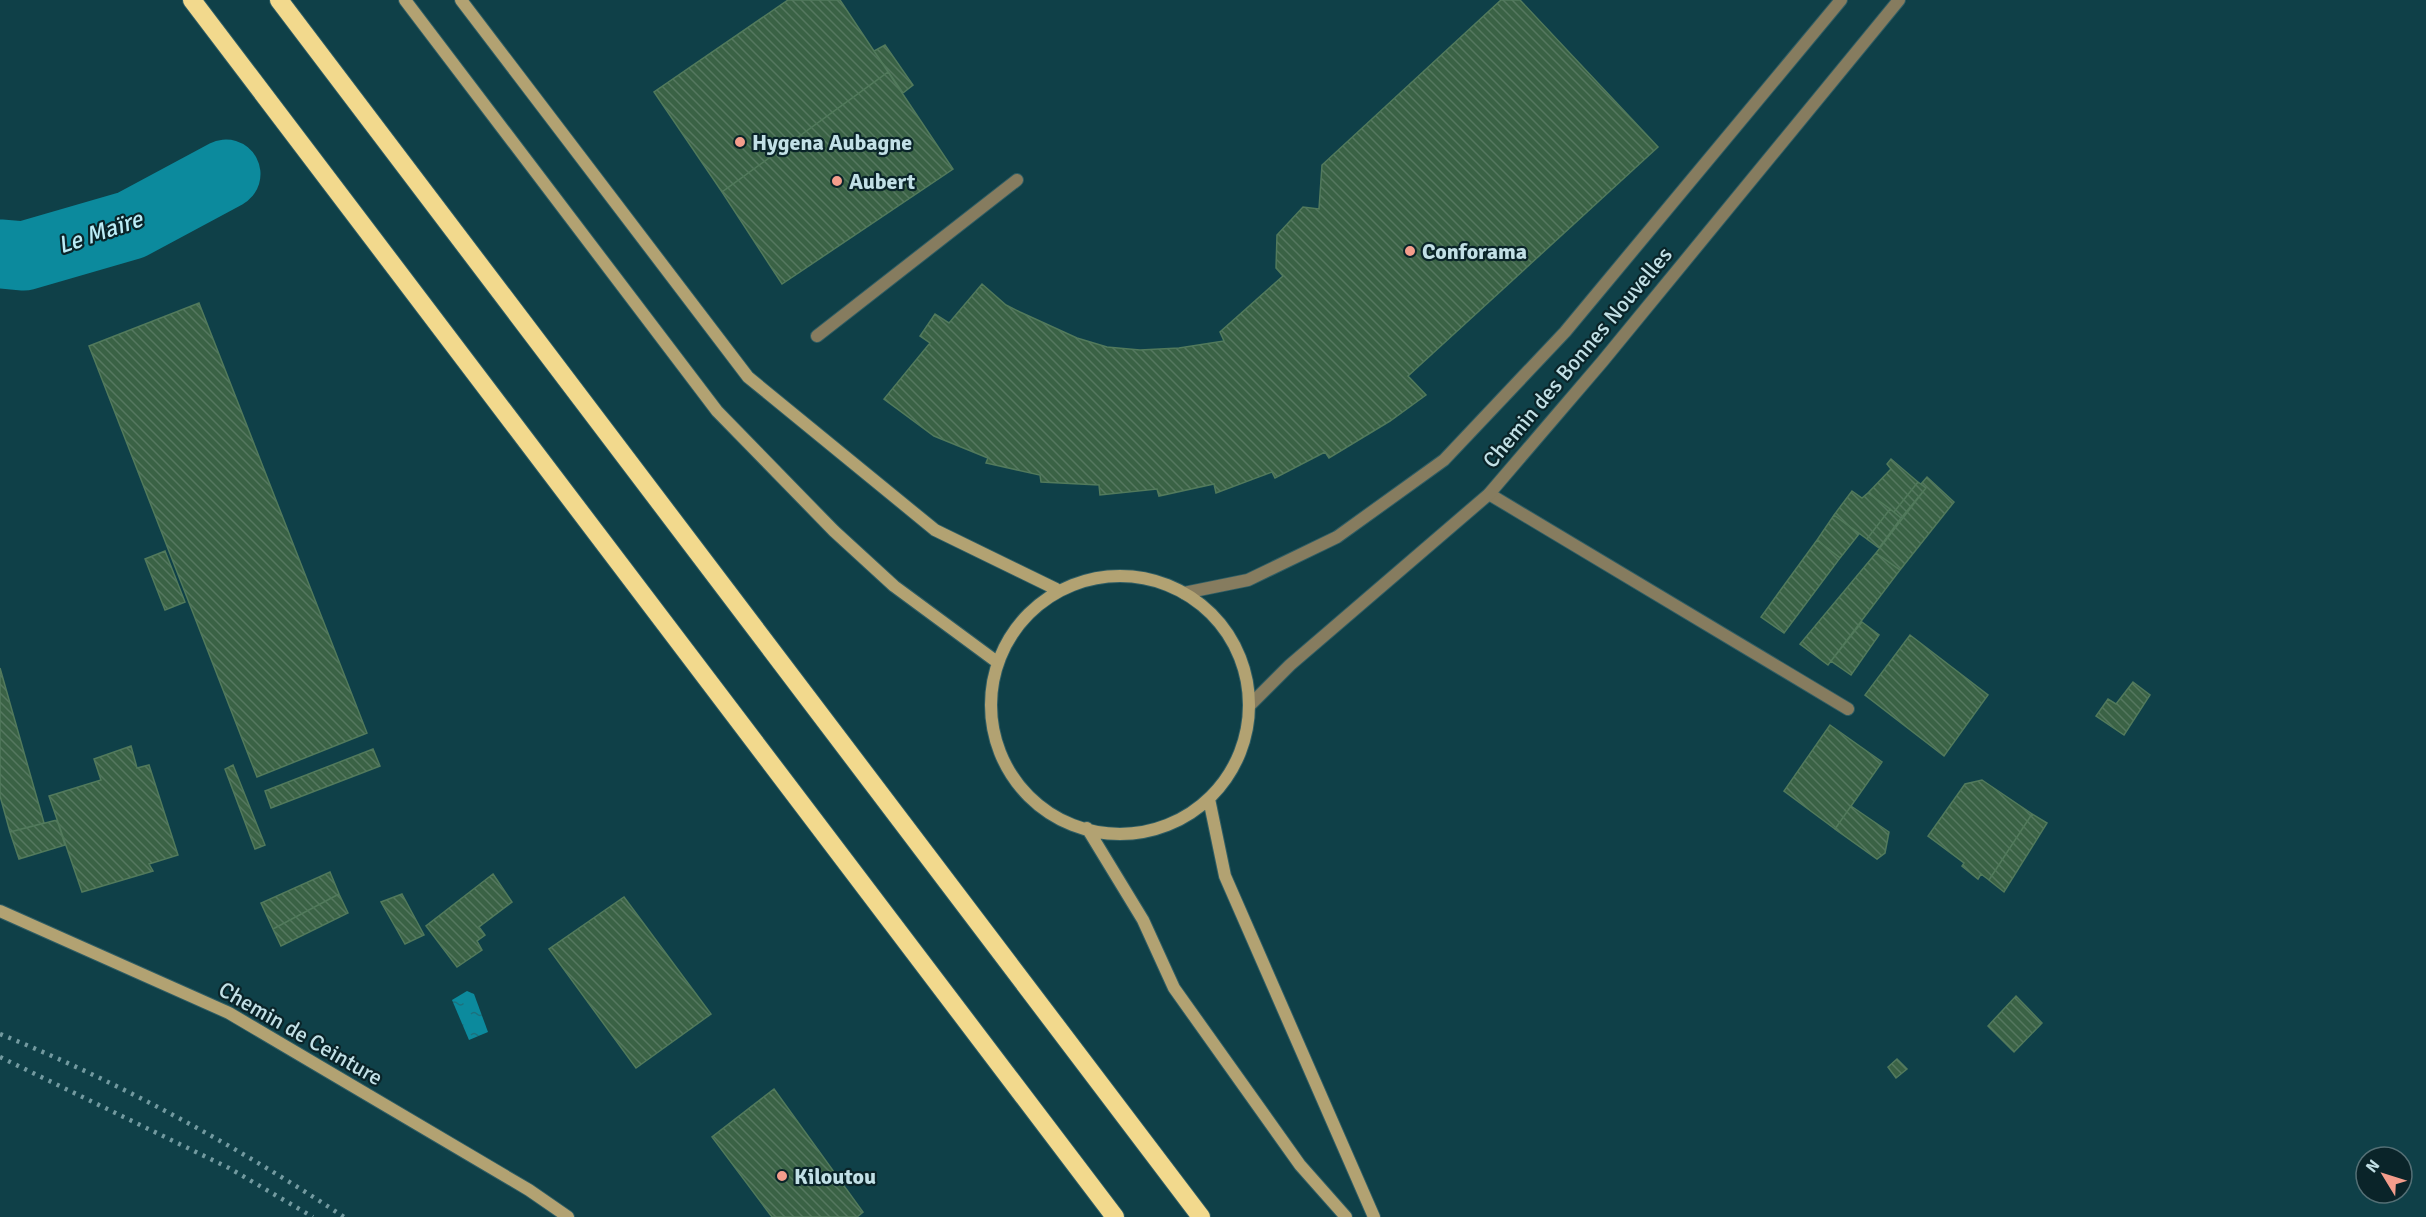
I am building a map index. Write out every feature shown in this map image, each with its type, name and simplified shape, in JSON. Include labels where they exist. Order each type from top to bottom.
[{"type":"highway","points":[[192,0],[1115,1217]]},
{"type":"highway","points":[[279,0],[1201,1217]]},
{"type":"main road","points":[[405,0],[717,411],[834,531],[894,586],[997,662]]},
{"type":"main road","points":[[460,0],[748,377],[935,530],[1056,589]]},
{"type":"main road","points":[[1113,576],[1150,579],[1184,593],[1216,618],[1243,661],[1250,705],[1247,730],[1233,767],[1209,799],[1181,819],[1149,832],[1114,836],[1043,810],[1014,781],[996,744],[990,703],[997,662],[1031,609],[1056,589],[1113,576]]},
{"type":"main road","points":[[1209,799],[1225,876],[1374,1217]]},
{"type":"main road","points":[[1087,828],[1143,920],[1174,988],[1300,1165],[1346,1217]]},
{"type":"main road","name":"Chemin de Ceinture","points":[[0,911],[229,1013],[529,1190],[568,1217]]},
{"type":"street","name":"Chemin des Bonnes Nouvelles","points":[[1184,593],[1248,580],[1337,537],[1444,460],[1565,332],[1840,0]]},
{"type":"street","name":"Chemin des Bonnes Nouvelles","points":[[1250,705],[1290,665],[1489,494],[1602,362],[1899,0]]},
{"type":"street","points":[[817,336],[1017,180]]},
{"type":"street","points":[[1489,494],[1848,709]]},
{"type":"water","points":[[467,991],[474,994],[488,1032],[469,1040],[452,1000]]},
{"type":"building","name":"Hygena Aubagne","points":[[788,0],[840,0],[888,72],[722,192],[654,92]]},
{"type":"building","name":"Conforama","points":[[1501,0],[1520,0],[1658,147],[1408,376],[1426,395],[1390,421],[1329,458],[1325,452],[1275,478],[1272,472],[1216,493],[1214,484],[1159,496],[1157,489],[1100,495],[1099,485],[1041,482],[1040,475],[986,463],[988,458],[934,436],[884,399],[930,343],[920,336],[935,314],[949,323],[982,284],[1006,305],[1077,338],[1107,347],[1140,350],[1179,348],[1224,341],[1220,332],[1283,276],[1276,268],[1277,235],[1303,207],[1319,209],[1322,165]]},
{"type":"building","points":[[885,45],[913,85],[903,93],[874,51]]},
{"type":"building","name":"Aubert","points":[[888,72],[953,169],[782,284],[722,192]]},
{"type":"building","points":[[199,303],[367,733],[257,777],[89,346]]},
{"type":"building","points":[[1891,459],[1918,482],[1894,512],[1868,493],[1891,469],[1887,464]]},
{"type":"building","points":[[1927,477],[1954,502],[1900,570],[1876,553],[1926,488],[1921,484]]},
{"type":"building","points":[[1918,482],[1926,488],[1901,518],[1894,512]]},
{"type":"building","points":[[1852,491],[1862,498],[1868,493],[1890,509],[1867,539],[1834,515]]},
{"type":"building","points":[[1890,509],[1901,518],[1879,548],[1867,539]]},
{"type":"building","points":[[1834,515],[1859,534],[1840,558],[1817,540]]},
{"type":"building","points":[[1817,540],[1840,558],[1784,633],[1761,617]]},
{"type":"building","points":[[165,551],[185,602],[165,610],[145,559]]},
{"type":"building","points":[[1876,553],[1900,570],[1828,665],[1800,644]]},
{"type":"building","points":[[1862,622],[1879,635],[1851,675],[1831,661]]},
{"type":"building","points":[[1910,635],[1988,695],[1944,756],[1865,695]]},
{"type":"building","points":[[0,668],[44,823],[10,832],[0,796]]},
{"type":"building","points":[[2133,682],[2150,695],[2124,735],[2096,716],[2108,699],[2116,704]]},
{"type":"building","points":[[1830,725],[1882,762],[1835,829],[1784,791]]},
{"type":"building","points":[[131,746],[137,768],[149,765],[178,855],[149,864],[153,871],[82,892],[49,796],[101,780],[94,759]]},
{"type":"building","points":[[373,749],[380,766],[271,808],[265,791]]},
{"type":"building","points":[[233,765],[265,845],[255,849],[225,769]]},
{"type":"building","points":[[1982,780],[2032,814],[1989,880],[1981,874],[1978,879],[1962,866],[1964,863],[1928,836],[1965,784]]},
{"type":"building","points":[[1851,806],[1889,832],[1885,853],[1877,859],[1835,829]]},
{"type":"building","points":[[2032,814],[2047,823],[2004,892],[1989,880]]},
{"type":"building","points":[[57,820],[65,845],[19,859],[10,832]]},
{"type":"building","points":[[330,872],[339,894],[273,929],[261,903]]},
{"type":"building","points":[[493,874],[512,902],[479,927],[485,935],[477,941],[482,950],[457,967],[426,926]]},
{"type":"building","points":[[339,894],[348,913],[281,946],[273,929]]},
{"type":"building","points":[[402,894],[424,935],[405,944],[381,902]]},
{"type":"building","points":[[624,897],[711,1014],[636,1068],[549,949]]},
{"type":"building","points":[[2016,996],[2042,1023],[2014,1052],[1988,1026]]},
{"type":"building","points":[[1897,1059],[1907,1069],[1896,1078],[1888,1067]]},
{"type":"building","points":[[774,1089],[863,1212],[857,1217],[772,1217],[712,1137]]},
{"type":"waterway","name":"Le Maïre","points":[[0,254],[24,256],[131,225],[226,174]]},
{"type":"railway","points":[[0,1034],[133,1094],[262,1165],[344,1217]]},
{"type":"railway","points":[[0,1057],[229,1168],[313,1217]]},
{"type":"place","name":"Hygena Aubagne","points":[[740,142]]},
{"type":"place","name":"Aubert","points":[[837,181]]},
{"type":"place","name":"Conforama","points":[[1410,251]]},
{"type":"place","name":"Kiloutou","points":[[782,1176]]}]
